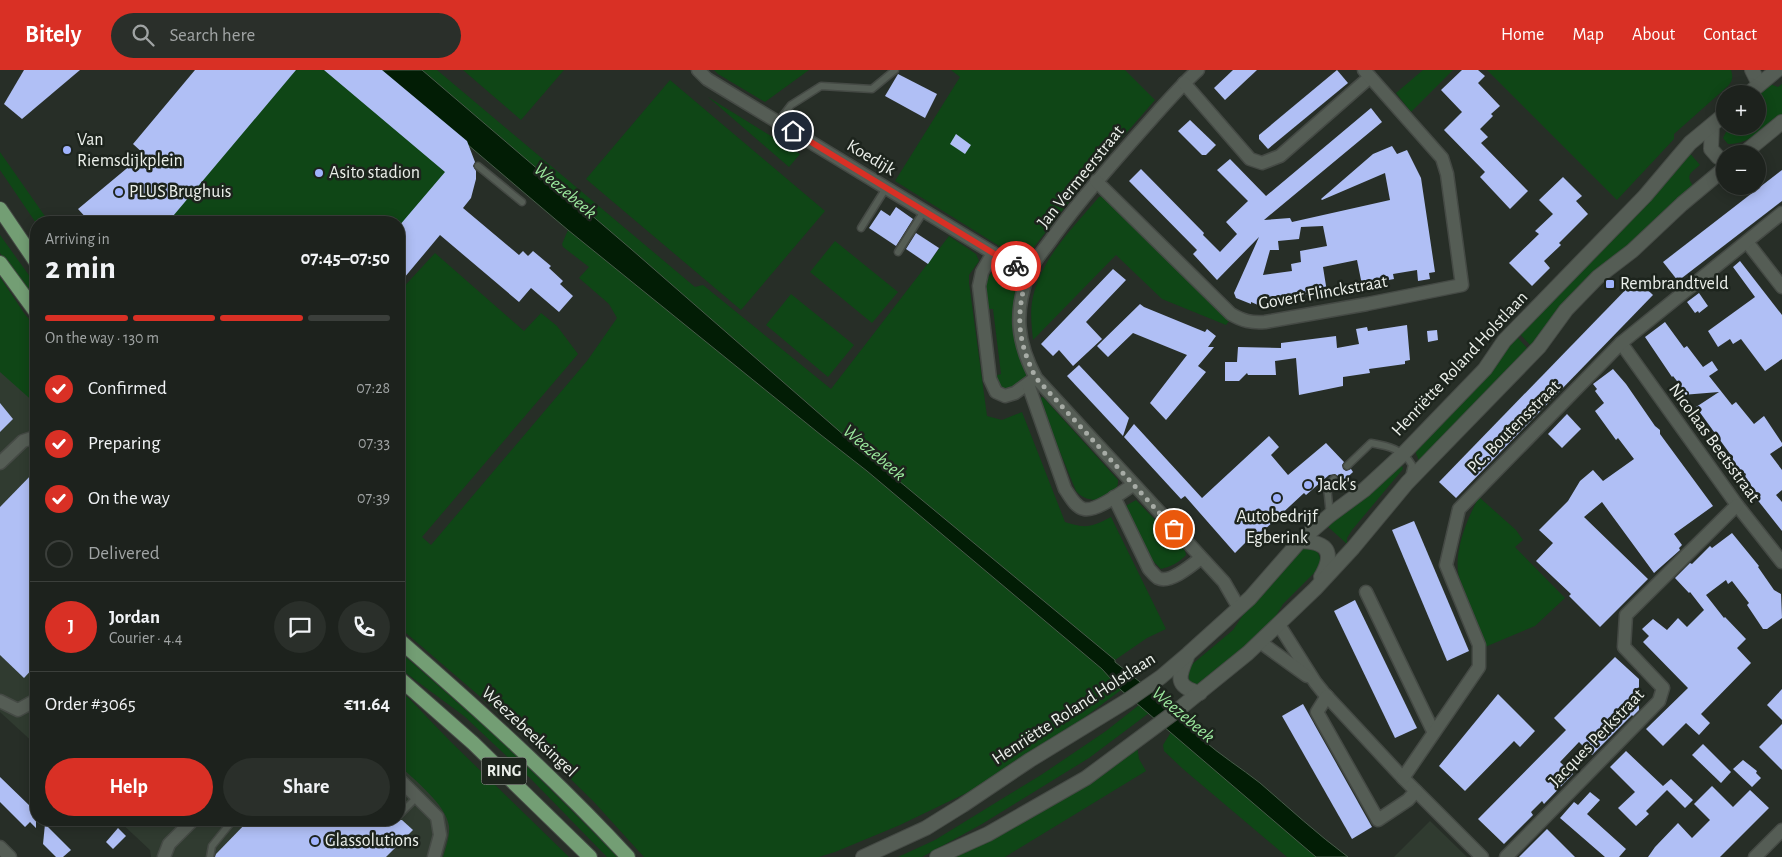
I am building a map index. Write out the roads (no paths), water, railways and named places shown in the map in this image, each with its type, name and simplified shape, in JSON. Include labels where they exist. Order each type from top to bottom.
[{"type":"main road","points":[[1752,70],[1754,85]]},
{"type":"main road","points":[[1759,85],[1777,70]]},
{"type":"main road","name":"Henriëtte Roland Holstlaan","points":[[863,857],[926,828],[1128,700],[1188,654],[1250,598],[1300,541],[1330,515],[1364,490],[1403,454],[1485,370],[1504,341],[1645,196],[1678,156],[1716,122]]},
{"type":"main road","points":[[1754,145],[1782,122]]},
{"type":"main road","points":[[1712,125],[1711,149],[1716,155]]},
{"type":"main road","points":[[937,857],[988,834],[1086,778],[1180,709],[1260,642],[1315,589],[1353,548],[1407,483],[1539,347],[1566,310],[1598,277],[1632,251],[1682,204],[1716,176]]},
{"type":"main road","points":[[0,209],[30,253]]},
{"type":"main road","points":[[0,262],[30,304]]},
{"type":"main road","points":[[1300,541],[1318,543],[1324,547],[1328,554],[1327,566],[1315,589]]},
{"type":"main road","name":"Weezebeeksingel","points":[[405,645],[484,714],[571,797],[628,857]]},
{"type":"main road","points":[[1188,654],[1181,670],[1180,679],[1186,688],[1200,693]]},
{"type":"main road","name":"RING","points":[[405,683],[487,756],[590,857]]},
{"type":"street","name":"Koedijk","points":[[698,70],[719,86],[993,253],[1028,272]]},
{"type":"street","name":"Jan Vermeerstraat","points":[[1133,485],[1092,509],[1082,509],[1074,502],[1065,489],[1025,358],[1019,332],[1020,308],[1028,272],[1071,213],[1096,181],[1184,83],[1198,70]]},
{"type":"street","points":[[1184,83],[1250,159],[1262,163],[1280,156],[1367,74]]},
{"type":"street","name":"Govert Flinckstraat","points":[[1096,181],[1231,314],[1242,321],[1251,323],[1265,322],[1462,285],[1447,174],[1442,158],[1367,74]]},
{"type":"street","name":"P.C. Boutensstraat","points":[[1403,778],[1433,731],[1479,667],[1479,645],[1446,565],[1459,509],[1621,343],[1782,213]]},
{"type":"street","points":[[1747,242],[1782,287]]},
{"type":"street","points":[[993,253],[982,272],[979,286],[990,379],[996,392],[1005,396],[1015,393],[1032,381]]},
{"type":"street","name":"Nicolaas Beetsstraat","points":[[1621,343],[1737,505],[1782,562]]},
{"type":"street","name":"Jan Vermeerstraat","points":[[1032,381],[1224,582],[1250,598]]},
{"type":"street","points":[[0,463],[23,441],[30,439]]},
{"type":"street","points":[[1114,497],[1149,570],[1157,578],[1165,580],[1182,572],[1201,558]]},
{"type":"street","name":"Jacques Perkstraat","points":[[1506,857],[1659,701],[1663,688],[1624,647],[1626,616],[1737,505]]},
{"type":"street","name":"Jan Vermeerstraat","points":[[1224,582],[1239,608]]},
{"type":"street","points":[[1366,592],[1433,731]]},
{"type":"street","points":[[1279,625],[1315,682],[1327,696],[1403,778],[1482,857]]},
{"type":"street","points":[[1260,642],[1315,682]]},
{"type":"street","points":[[1327,696],[1317,712],[1378,820],[1408,800],[1416,791]]},
{"type":"street","points":[[0,701],[18,710],[30,703]]},
{"type":"street","points":[[405,785],[437,817],[440,835],[434,857]]},
{"type":"street","points":[[164,857],[169,844],[187,826]]},
{"type":"street","points":[[1755,857],[1782,830]]},
{"type":"street","points":[[0,847],[10,857]]},
{"type":"lane","points":[[778,122],[791,105],[821,86],[872,89],[895,70]]},
{"type":"lane","points":[[478,166],[522,202]]},
{"type":"lane","points":[[861,228],[886,188]]},
{"type":"lane","points":[[898,252],[924,211]]},
{"type":"lane","points":[[1347,466],[1371,443],[1396,449],[1412,465],[1407,483]]},
{"type":"lane","points":[[1330,515],[1327,486],[1334,479]]},
{"type":"lane","points":[[405,809],[416,797]]},
{"type":"lane","points":[[210,857],[212,846],[228,826]]},
{"type":"place","name":"Van Riemsdijkplein","points":[[67,150]]},
{"type":"place","name":"Asito stadion","points":[[319,173]]},
{"type":"place","name":"PLUS Brughuis","points":[[119,192]]},
{"type":"place","name":"Rembrandtveld","points":[[1610,284]]},
{"type":"place","name":"Jack's","points":[[1308,485]]},
{"type":"place","name":"Autobedrijf Egberink","points":[[1277,498]]},
{"type":"place","name":"Glassolutions","points":[[315,841]]},
{"type":"water label","name":"Weezebeek","points":[[565,191]]},
{"type":"water label","name":"Weezebeek","points":[[874,453]]},
{"type":"water label","name":"Weezebeek","points":[[1183,715]]}]
